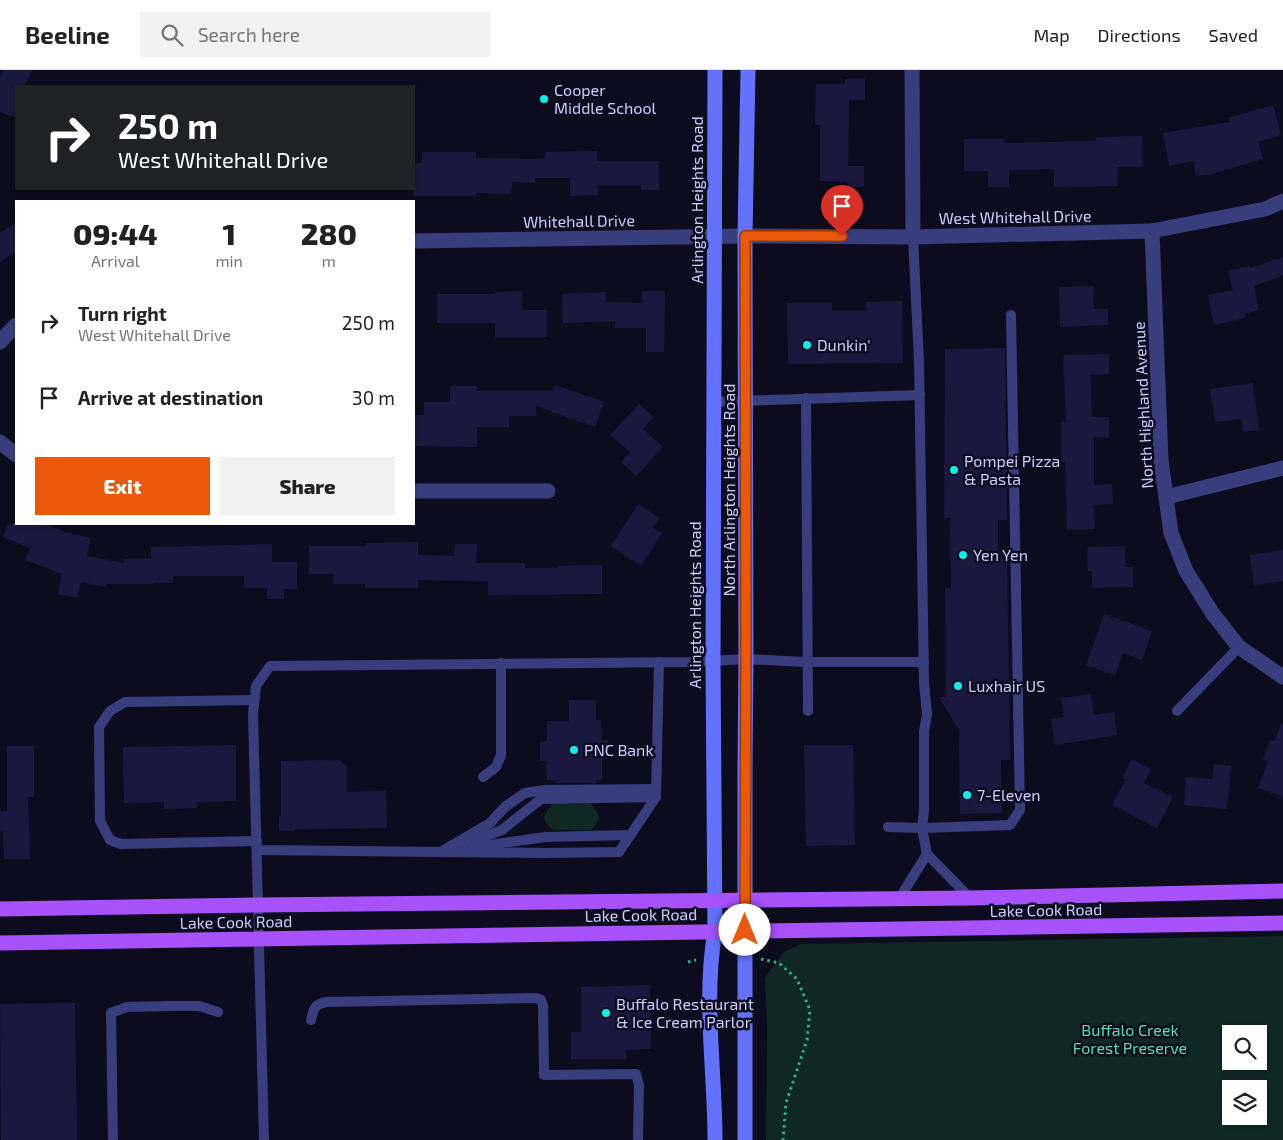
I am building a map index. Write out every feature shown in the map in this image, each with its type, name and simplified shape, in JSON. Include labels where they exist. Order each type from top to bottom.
[{"type":"main road","name":"Arlington Heights Road","points":[[715,70],[712,660],[715,931],[711,956],[709,1030],[715,1140]]},
{"type":"main road","name":"North Arlington Heights Road","points":[[745,905],[745,236],[748,70]]},
{"type":"main road","name":"Lake Cook Road","points":[[0,909],[715,901],[745,905],[899,898],[1283,891]]},
{"type":"main road","points":[[745,905],[745,1140]]},
{"type":"main road","name":"Lake Cook Road","points":[[0,942],[258,940],[745,930],[1283,924]]},
{"type":"street","points":[[912,70],[913,237]]},
{"type":"street","name":"West Whitehall Drive","points":[[745,236],[913,237],[1152,231],[1265,209],[1283,201]]},
{"type":"street","name":"North Highland Avenue","points":[[1152,231],[1161,461],[1171,533],[1186,571],[1213,614],[1239,647],[1283,677]]},
{"type":"street","name":"Whitehall Drive","points":[[415,241],[745,236]]},
{"type":"street","points":[[0,342],[15,326]]},
{"type":"street","points":[[0,442],[15,454]]},
{"type":"street","points":[[1166,497],[1283,468]]},
{"type":"street","points":[[415,491],[548,491]]},
{"type":"lane","points":[[913,237],[920,395],[924,662],[927,714],[924,732],[924,810],[922,828],[927,854],[970,898]]},
{"type":"lane","points":[[888,827],[922,828],[1010,825],[1020,810],[1011,315]]},
{"type":"lane","points":[[714,402],[920,395]]},
{"type":"lane","points":[[806,398],[808,711]]},
{"type":"lane","points":[[1177,711],[1239,647]]},
{"type":"lane","points":[[264,1140],[253,728],[256,686],[270,666],[659,662],[746,659],[807,662],[924,662]]},
{"type":"lane","points":[[254,700],[125,702],[110,711],[100,727],[100,821],[110,840],[121,844],[257,845],[441,852],[619,852],[656,793],[659,662]]},
{"type":"lane","points":[[484,776],[496,768],[501,755],[501,663]]},
{"type":"lane","points":[[441,852],[490,823],[506,806],[525,793],[545,790],[656,793]]},
{"type":"lane","points":[[441,852],[502,830],[541,799],[656,793]]},
{"type":"lane","points":[[441,852],[546,837],[630,835]]},
{"type":"lane","points":[[899,898],[927,854]]},
{"type":"lane","points":[[311,1020],[318,1003],[327,1002],[536,998],[542,1000],[544,1075],[636,1074],[639,1085],[638,1140]]},
{"type":"lane","points":[[113,1140],[112,1013],[127,1007],[171,1006],[199,1006],[218,1012]]},
{"type":"path","points":[[768,961],[779,963],[797,979],[810,1010],[807,1040],[786,1103],[783,1140]]},
{"type":"green space","points":[[590,803],[599,816],[591,830],[553,830],[546,823],[545,814],[553,804]]},
{"type":"green space","name":"Buffalo Creek Forest Preserve","points":[[1283,936],[1283,1140],[766,1140],[767,1027],[765,978],[784,952],[801,944]]},
{"type":"building","points":[[3,70],[32,70],[25,85],[15,85],[15,118],[0,112],[0,78]]},
{"type":"building","points":[[845,79],[865,79],[865,100],[849,100],[848,166],[864,166],[864,187],[847,187],[847,182],[820,181],[820,125],[815,125],[816,84],[845,84]]},
{"type":"building","points":[[1273,105],[1281,135],[1258,142],[1263,159],[1212,174],[1196,176],[1194,161],[1169,166],[1163,133],[1230,122],[1228,118]]},
{"type":"building","points":[[1142,136],[1143,167],[1117,167],[1118,186],[1054,187],[1054,169],[1009,170],[1009,187],[988,187],[988,171],[964,171],[964,139],[1004,139],[1004,143],[1096,141],[1096,137]]},
{"type":"building","points":[[597,151],[597,161],[659,161],[659,190],[641,190],[641,185],[598,185],[598,195],[570,196],[570,178],[535,178],[535,183],[512,182],[511,194],[476,193],[476,196],[414,196],[415,163],[422,163],[422,152],[476,152],[476,158],[545,159],[545,152]]},
{"type":"building","points":[[15,224],[15,252],[0,262],[0,233]]},
{"type":"building","points":[[1283,257],[1283,275],[1254,286],[1259,310],[1244,314],[1245,318],[1214,325],[1208,295],[1233,290],[1228,271],[1249,266],[1250,268]]},
{"type":"building","points":[[1093,286],[1094,309],[1108,309],[1108,325],[1060,327],[1059,287]]},
{"type":"building","points":[[522,291],[521,310],[547,310],[547,337],[495,337],[495,323],[437,323],[437,294],[495,294],[495,292]]},
{"type":"building","points":[[642,291],[665,291],[664,352],[646,352],[646,328],[615,328],[615,321],[563,323],[562,294],[606,292],[606,302],[642,303]]},
{"type":"building","points":[[902,301],[903,363],[788,364],[787,303],[832,303],[832,311],[866,311],[866,302]]},
{"type":"building","points":[[1005,348],[1007,520],[998,520],[998,551],[1007,551],[1010,760],[1001,760],[1002,813],[960,814],[959,730],[939,697],[946,697],[945,588],[951,588],[950,518],[944,518],[945,349]]},
{"type":"building","points":[[1109,354],[1109,374],[1091,375],[1092,417],[1109,417],[1109,438],[1094,437],[1094,485],[1112,484],[1113,504],[1094,505],[1095,529],[1067,530],[1065,462],[1061,462],[1061,422],[1066,422],[1063,355]]},
{"type":"building","points":[[1253,383],[1259,430],[1243,432],[1241,419],[1215,422],[1210,389]]},
{"type":"building","points":[[555,385],[604,402],[595,427],[536,406],[536,416],[509,416],[509,427],[477,427],[477,447],[415,446],[415,415],[424,415],[424,402],[450,402],[450,386],[477,386],[477,391],[553,391]]},
{"type":"building","points":[[639,404],[654,417],[643,429],[663,447],[636,476],[621,462],[630,452],[610,435]]},
{"type":"building","points":[[638,504],[659,518],[653,528],[662,533],[641,566],[611,546]]},
{"type":"building","points":[[8,524],[48,525],[68,533],[91,538],[87,556],[124,563],[124,559],[151,559],[151,547],[272,544],[272,562],[297,562],[297,589],[284,589],[284,599],[267,599],[267,588],[244,588],[244,576],[173,576],[173,583],[106,584],[106,587],[81,582],[77,598],[58,594],[62,574],[25,560],[30,548],[3,537]]},
{"type":"building","points":[[418,542],[418,555],[454,556],[455,544],[477,544],[476,563],[525,563],[525,568],[602,565],[602,594],[488,595],[488,581],[418,580],[418,588],[365,588],[365,584],[333,584],[333,574],[309,574],[309,546],[365,546],[365,543]]},
{"type":"building","points":[[1125,546],[1125,567],[1133,567],[1133,587],[1092,588],[1092,571],[1088,571],[1087,547]]},
{"type":"building","points":[[1283,550],[1283,581],[1254,585],[1250,555]]},
{"type":"building","points":[[1104,614],[1152,631],[1142,660],[1123,653],[1115,675],[1086,665]]},
{"type":"building","points":[[1091,694],[1094,715],[1114,712],[1117,735],[1055,745],[1051,719],[1064,717],[1061,698]]},
{"type":"building","name":"PNC Bank","points":[[569,700],[596,700],[596,720],[601,720],[602,740],[608,740],[608,759],[602,759],[602,779],[596,780],[596,783],[556,783],[556,780],[547,780],[546,761],[540,761],[540,742],[547,741],[547,721],[569,721]]},
{"type":"building","points":[[1281,724],[1283,724],[1283,797],[1258,788],[1268,761],[1263,759],[1270,740],[1275,741]]},
{"type":"building","points":[[236,745],[236,801],[196,802],[197,808],[164,809],[164,802],[124,803],[123,747]]},
{"type":"building","points":[[804,745],[853,745],[855,845],[806,846]]},
{"type":"building","points":[[7,746],[34,746],[34,797],[28,797],[30,859],[4,859],[3,831],[0,832],[0,811],[7,811]]},
{"type":"building","points":[[1132,759],[1151,769],[1144,783],[1173,797],[1157,828],[1112,805],[1126,779],[1122,778]]},
{"type":"building","points":[[339,760],[347,767],[347,792],[386,791],[387,828],[295,829],[295,831],[279,831],[279,816],[281,816],[281,761]]},
{"type":"building","points":[[1214,764],[1231,766],[1227,809],[1184,805],[1186,777],[1212,779]]},
{"type":"building","points":[[650,985],[651,1049],[626,1050],[626,1059],[571,1059],[571,1032],[581,1032],[581,987]]},
{"type":"building","points":[[75,1003],[77,1140],[1,1140],[0,1004]]},
{"type":"place","name":"Cooper Middle School","points":[[544,99]]},
{"type":"place","name":"Dunkin'","points":[[807,345]]},
{"type":"place","name":"Pompei Pizza & Pasta","points":[[954,470]]},
{"type":"place","name":"Yen Yen","points":[[963,555]]},
{"type":"place","name":"Luxhair US","points":[[958,686]]},
{"type":"place","name":"PNC Bank","points":[[574,750]]},
{"type":"place","name":"7-Eleven","points":[[967,795]]},
{"type":"place","name":"Buffalo Restaurant & Ice Cream Parlor","points":[[606,1013]]},
{"type":"route","points":[[745,930],[745,236],[842,236]]}]
